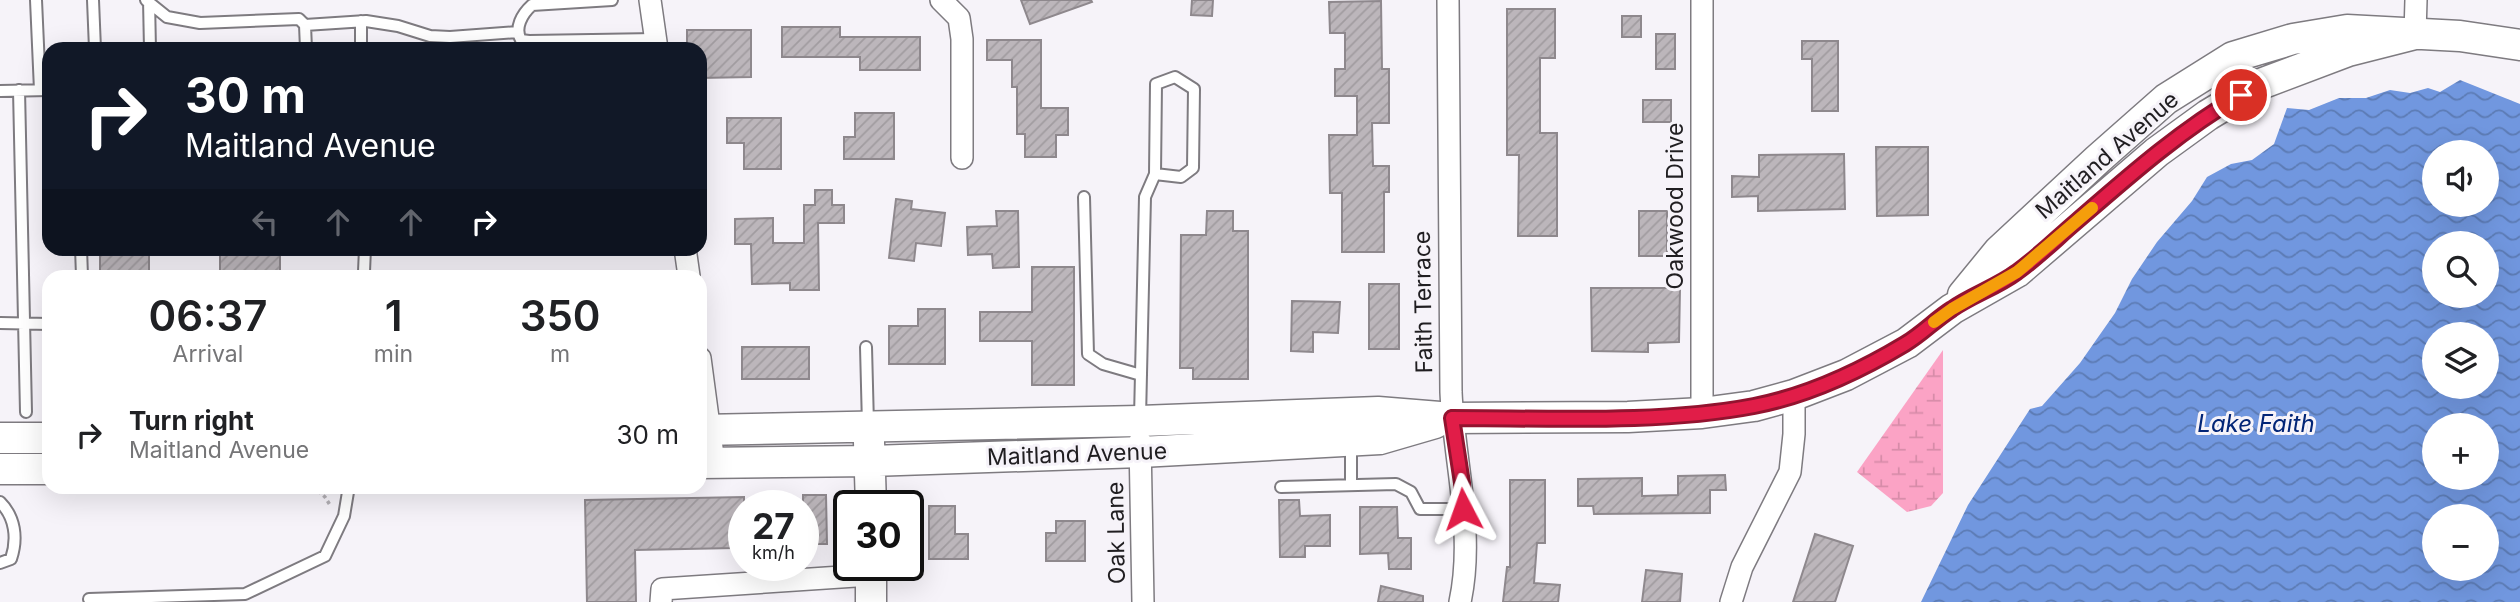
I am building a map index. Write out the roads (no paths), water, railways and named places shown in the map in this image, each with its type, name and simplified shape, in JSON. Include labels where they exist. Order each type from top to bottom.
[{"type":"main road","name":"Maitland Avenue","points":[[707,430],[1140,421],[1378,412],[1452,418],[1628,417],[1702,413],[1754,406],[1794,396],[1846,374],[1907,343],[1952,309],[2017,272],[2157,152],[2207,115],[2258,85],[2348,51],[2415,34],[2460,36],[2520,45]]},
{"type":"main road","name":"Maitland Avenue","points":[[707,463],[871,461],[1141,452],[1380,439],[1452,418]]},
{"type":"main road","points":[[868,428],[871,490]]},
{"type":"main road","points":[[0,438],[42,438]]},
{"type":"main road","points":[[0,470],[42,469]]},
{"type":"street","points":[[650,0],[656,42]]},
{"type":"street","points":[[941,0],[959,18],[962,40],[962,158]]},
{"type":"street","name":"Faith Terrace","points":[[1448,0],[1448,263],[1452,418],[1462,483],[1465,565],[1460,602]]},
{"type":"street","name":"Oakwood Drive","points":[[1702,0],[1702,413]]},
{"type":"street","points":[[2415,34],[2416,0]]},
{"type":"street","points":[[1731,602],[1742,567],[1790,472],[1794,396]]},
{"type":"street","name":"Oak Lane","points":[[1140,421],[1143,602]]},
{"type":"street","points":[[661,602],[662,589],[728,584],[871,581]]},
{"type":"lane","points":[[36,0],[42,68]]},
{"type":"lane","points":[[93,0],[95,42]]},
{"type":"lane","points":[[571,42],[521,40],[518,26],[525,11],[532,5],[612,0]]},
{"type":"lane","points":[[148,1],[167,17],[200,23],[299,19],[305,25],[306,42]]},
{"type":"lane","points":[[148,1],[150,42]]},
{"type":"lane","points":[[305,25],[361,21],[398,26],[430,36],[518,32]]},
{"type":"lane","points":[[361,21],[361,42]]},
{"type":"lane","points":[[492,35],[492,42]]},
{"type":"lane","points":[[1140,421],[1145,197],[1154,174],[1156,84],[1175,77],[1194,89],[1193,168],[1181,177],[1154,174]]},
{"type":"lane","points":[[19,90],[26,412]]},
{"type":"lane","points":[[0,91],[42,90]]},
{"type":"lane","points":[[1084,197],[1088,354],[1102,364],[1140,375]]},
{"type":"lane","points":[[0,323],[42,324]]},
{"type":"lane","points":[[866,347],[868,428]]},
{"type":"lane","points":[[1351,440],[1351,485]]},
{"type":"lane","points":[[1281,487],[1402,486],[1411,492],[1420,509],[1463,509]]},
{"type":"lane","points":[[89,599],[245,594],[325,556],[344,516],[348,494]]},
{"type":"lane","points":[[0,502],[11,513],[14,548],[11,559],[0,563]]},
{"type":"water","name":"Lake Faith","points":[[2460,80],[2520,104],[2520,602],[1921,602],[1968,505],[2030,409],[2042,406],[2080,363],[2115,313],[2132,279],[2157,242],[2192,201],[2207,177],[2231,164],[2252,160],[2274,144],[2287,108],[2309,110],[2339,98],[2366,98],[2390,90],[2410,93],[2428,88],[2440,92]]}]
